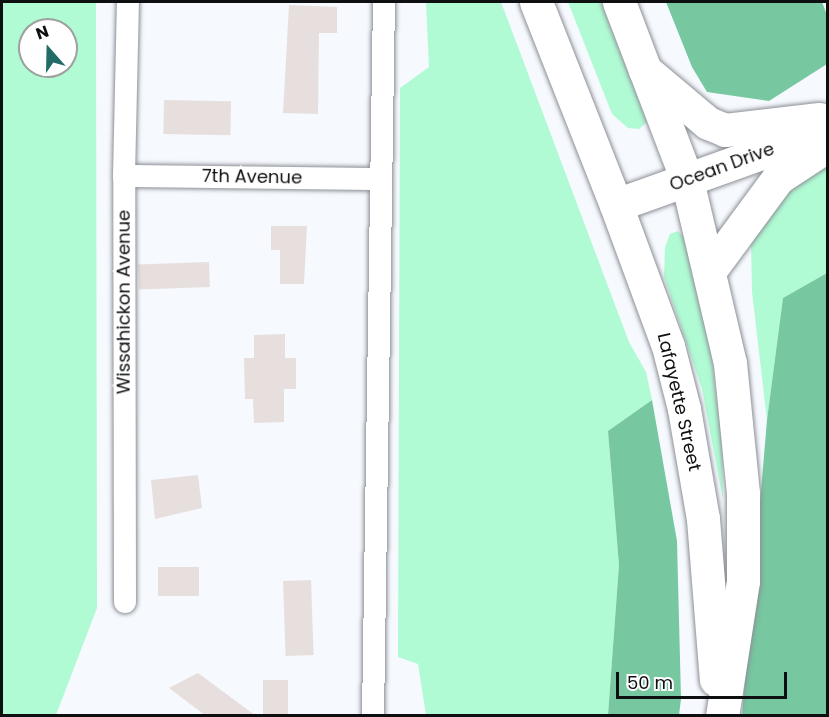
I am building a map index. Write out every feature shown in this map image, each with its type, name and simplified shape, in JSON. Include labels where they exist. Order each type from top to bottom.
[{"type":"main road","name":"Lafayette Street","points":[[536,2],[616,205],[668,346],[688,431],[703,519],[721,716]]},
{"type":"main road","name":"Lafayette Street","points":[[619,2],[687,180],[711,269],[730,363],[743,493],[742,593],[721,716]]},
{"type":"main road","points":[[645,70],[692,113],[725,130],[828,118]]},
{"type":"main road","name":"Ocean Drive","points":[[616,205],[828,129]]},
{"type":"main road","points":[[711,269],[778,178],[828,145]]},
{"type":"street","name":"Wissahickon Avenue","points":[[125,602],[124,176],[128,2]]},
{"type":"street","points":[[373,716],[384,2]]},
{"type":"street","name":"7th Avenue","points":[[124,176],[381,179]]},
{"type":"green space","points":[[2,2],[96,2],[97,608],[56,715],[2,715]]},
{"type":"green space","points":[[426,2],[501,2],[629,342],[646,372],[652,400],[608,431],[619,565],[608,715],[426,715],[418,664],[398,657],[400,88],[429,67]]},
{"type":"green space","points":[[568,2],[601,2],[647,122],[639,129],[628,128],[612,114]]},
{"type":"green space","points":[[666,2],[822,2],[827,15],[827,64],[769,101],[707,92],[692,67]]},
{"type":"green space","points":[[827,166],[827,273],[783,298],[767,420],[752,292],[751,242],[775,199]]},
{"type":"green space","points":[[678,231],[685,238],[708,328],[722,443],[723,500],[702,389],[664,277],[665,247],[670,234]]},
{"type":"green space","points":[[827,273],[827,715],[742,716],[767,420],[783,298]]},
{"type":"green space","points":[[652,400],[677,541],[681,699],[679,715],[608,715],[619,565],[608,431]]},
{"type":"building","points":[[289,5],[337,7],[337,33],[319,33],[318,114],[283,113]]},
{"type":"building","points":[[164,100],[231,101],[230,135],[163,134]]},
{"type":"building","points":[[271,226],[307,226],[304,284],[280,284],[280,250],[271,250]]},
{"type":"building","points":[[209,262],[210,287],[139,289],[138,264]]},
{"type":"building","points":[[285,334],[285,358],[296,358],[296,389],[284,389],[284,422],[254,423],[253,399],[245,399],[244,358],[254,358],[254,335]]},
{"type":"building","points":[[198,475],[202,508],[155,519],[151,480]]},
{"type":"building","points":[[158,567],[199,567],[199,596],[158,596]]},
{"type":"building","points":[[311,580],[314,655],[286,656],[283,581]]},
{"type":"building","points":[[198,673],[256,716],[206,716],[169,688]]},
{"type":"building","points":[[263,680],[288,680],[288,716],[263,716]]}]
